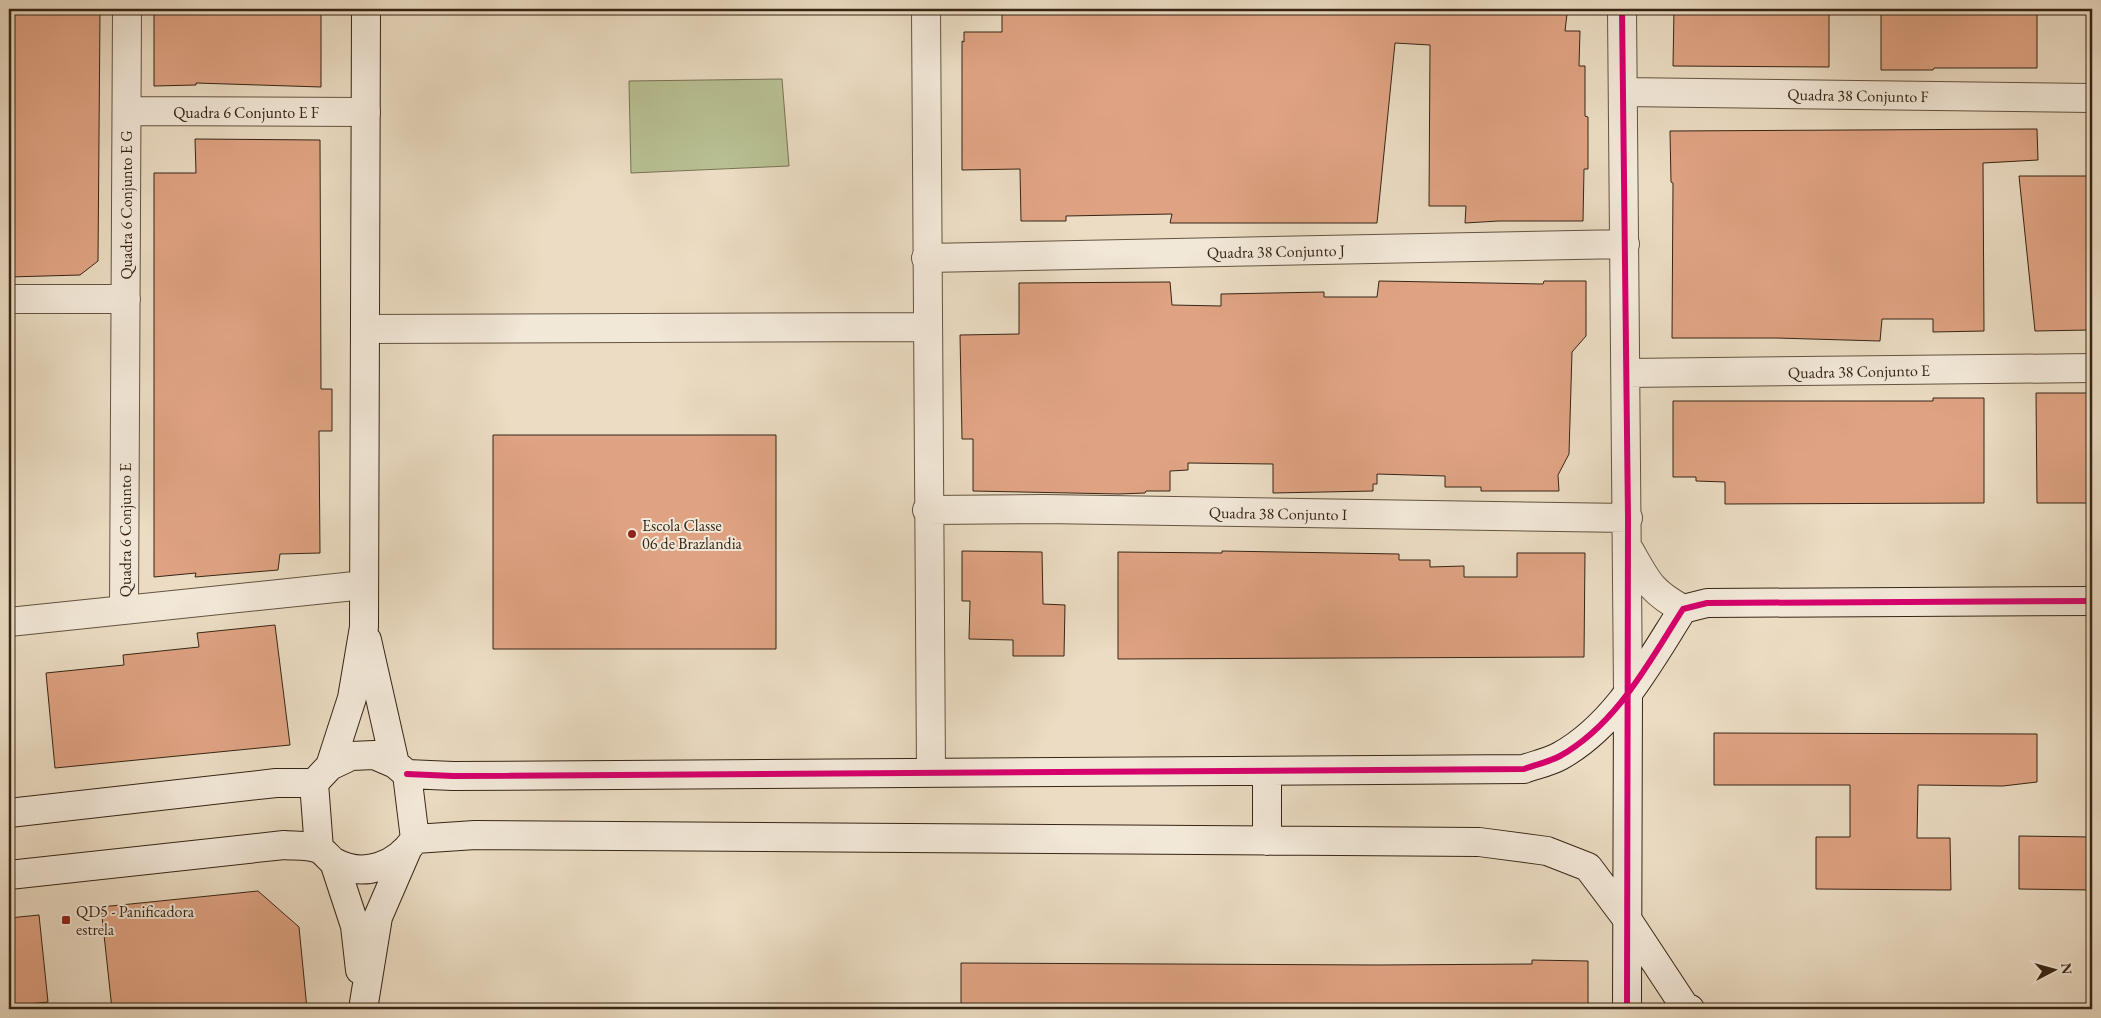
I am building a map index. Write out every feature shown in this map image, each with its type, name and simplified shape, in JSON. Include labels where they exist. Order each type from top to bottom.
[{"type":"street","name":"Quadra 6 Conjunto E G","points":[[126,299],[128,9]]},
{"type":"street","points":[[364,1006],[355,926],[326,856],[322,774],[352,698],[364,627],[366,9]]},
{"type":"street","points":[[926,9],[926,258],[931,772]]},
{"type":"street","points":[[1622,9],[1628,518],[1627,1009]]},
{"type":"street","name":"Quadra 38 Conjunto F","points":[[1623,92],[2092,98]]},
{"type":"street","name":"Quadra 6 Conjunto E F","points":[[127,111],[366,112]]},
{"type":"street","name":"Quadra 38 Conjunto J","points":[[926,258],[1625,244]]},
{"type":"street","points":[[9,300],[126,299]]},
{"type":"street","name":"Quadra 6 Conjunto E","points":[[126,299],[124,610],[364,585]]},
{"type":"street","points":[[365,329],[927,327]]},
{"type":"street","name":"Quadra 38 Conjunto E","points":[[1626,373],[2092,368]]},
{"type":"street","name":"Quadra 38 Conjunto I","points":[[928,510],[1043,509],[1628,518]]},
{"type":"street","points":[[1628,546],[1648,584],[1662,598],[1683,609],[1707,603],[2092,601]]},
{"type":"street","points":[[9,813],[276,783],[322,774],[351,756],[374,755],[401,769],[453,776],[1524,769],[1559,757],[1586,738],[1628,694],[1683,609]]},
{"type":"street","points":[[9,622],[124,610]]},
{"type":"street","points":[[364,627],[401,769],[411,845],[378,917],[364,1006]]},
{"type":"street","points":[[1267,771],[1267,841]]},
{"type":"street","points":[[9,875],[284,845],[326,856],[359,870],[385,866],[411,845],[485,835],[1479,842],[1547,851],[1588,867],[1627,919],[1685,1008]]},
{"type":"green space","points":[[782,79],[789,166],[631,173],[629,81]]},
{"type":"building","points":[[9,9],[81,9],[81,13],[100,11],[98,261],[80,275],[9,277]]},
{"type":"building","points":[[154,9],[321,9],[321,87],[196,83],[196,85],[154,86]]},
{"type":"building","points":[[1674,9],[1829,9],[1829,67],[1673,66]]},
{"type":"building","points":[[1881,9],[2037,9],[2037,68],[1881,70]]},
{"type":"building","points":[[1378,11],[1567,14],[1565,31],[1580,31],[1579,66],[1585,66],[1585,116],[1588,117],[1588,169],[1584,169],[1583,221],[1465,223],[1466,206],[1429,206],[1430,45],[1395,43],[1377,223],[1170,223],[1172,214],[1066,216],[1066,221],[1021,221],[1020,169],[962,170],[962,41],[964,42],[964,32],[1002,32],[1002,14],[1326,13]]},
{"type":"building","points":[[2037,129],[2038,160],[1983,163],[1984,331],[1933,332],[1933,319],[1882,319],[1880,341],[1672,338],[1673,183],[1671,182],[1670,131]]},
{"type":"building","points":[[195,139],[320,140],[321,389],[332,389],[332,431],[319,431],[320,553],[280,554],[278,570],[195,577],[196,573],[154,577],[154,173],[196,173]]},
{"type":"building","points":[[2019,176],[2092,176],[2092,282],[2088,282],[2089,330],[2035,331]]},
{"type":"building","points":[[1379,281],[1543,284],[1544,281],[1586,281],[1586,336],[1572,352],[1569,454],[1558,475],[1559,491],[1481,491],[1481,487],[1445,487],[1445,476],[1377,474],[1377,484],[1373,484],[1373,491],[1273,493],[1273,464],[1188,463],[1188,470],[1170,471],[1170,491],[1119,494],[973,491],[973,439],[962,439],[960,335],[1019,334],[1019,283],[1170,282],[1172,305],[1221,306],[1221,294],[1324,292],[1324,297],[1377,297]]},
{"type":"building","points":[[2036,393],[2088,393],[2089,400],[2092,400],[2092,503],[2037,503]]},
{"type":"building","points":[[1933,398],[1984,398],[1984,503],[1725,504],[1725,482],[1696,481],[1696,477],[1673,477],[1673,401],[1933,401]]},
{"type":"building","name":"Escola Classe 06 de Brazlandia","points":[[493,435],[776,435],[776,649],[493,649]]},
{"type":"building","points":[[962,551],[1042,552],[1043,604],[1065,605],[1064,656],[1013,656],[1013,640],[969,639],[970,601],[962,601]]},
{"type":"building","points":[[1222,551],[1399,554],[1399,560],[1430,560],[1430,567],[1464,566],[1464,577],[1517,577],[1517,553],[1585,553],[1584,657],[1118,659],[1118,552],[1222,553]]},
{"type":"building","points":[[275,625],[290,745],[55,768],[46,673],[124,665],[123,655],[199,647],[197,633]]},
{"type":"building","points":[[1714,733],[2037,734],[2037,782],[2003,786],[1918,785],[1917,838],[1950,838],[1951,890],[1816,889],[1816,837],[1850,837],[1850,785],[1714,785]]},
{"type":"building","points":[[2019,836],[2092,837],[2092,890],[2019,889]]},
{"type":"building","points":[[258,891],[299,927],[307,1009],[112,1009],[101,907]]},
{"type":"building","points":[[39,915],[48,1002],[9,1006],[9,918]]},
{"type":"building","points":[[1532,960],[1588,961],[1588,1009],[1014,1009],[1014,1005],[961,1006],[961,963],[1378,965],[1532,964]]},
{"type":"cycle path","points":[[1622,9],[1628,518],[1627,1009]]},
{"type":"cycle path","points":[[407,774],[453,776],[1524,769],[1560,756],[1580,743],[1598,727],[1630,690],[1683,609],[1707,603],[2092,601]]},
{"type":"place","name":"Escola Classe 06 de Brazlandia","points":[[632,534]]},
{"type":"place","name":"QD5 - Panificadora estrela","points":[[66,920]]}]
